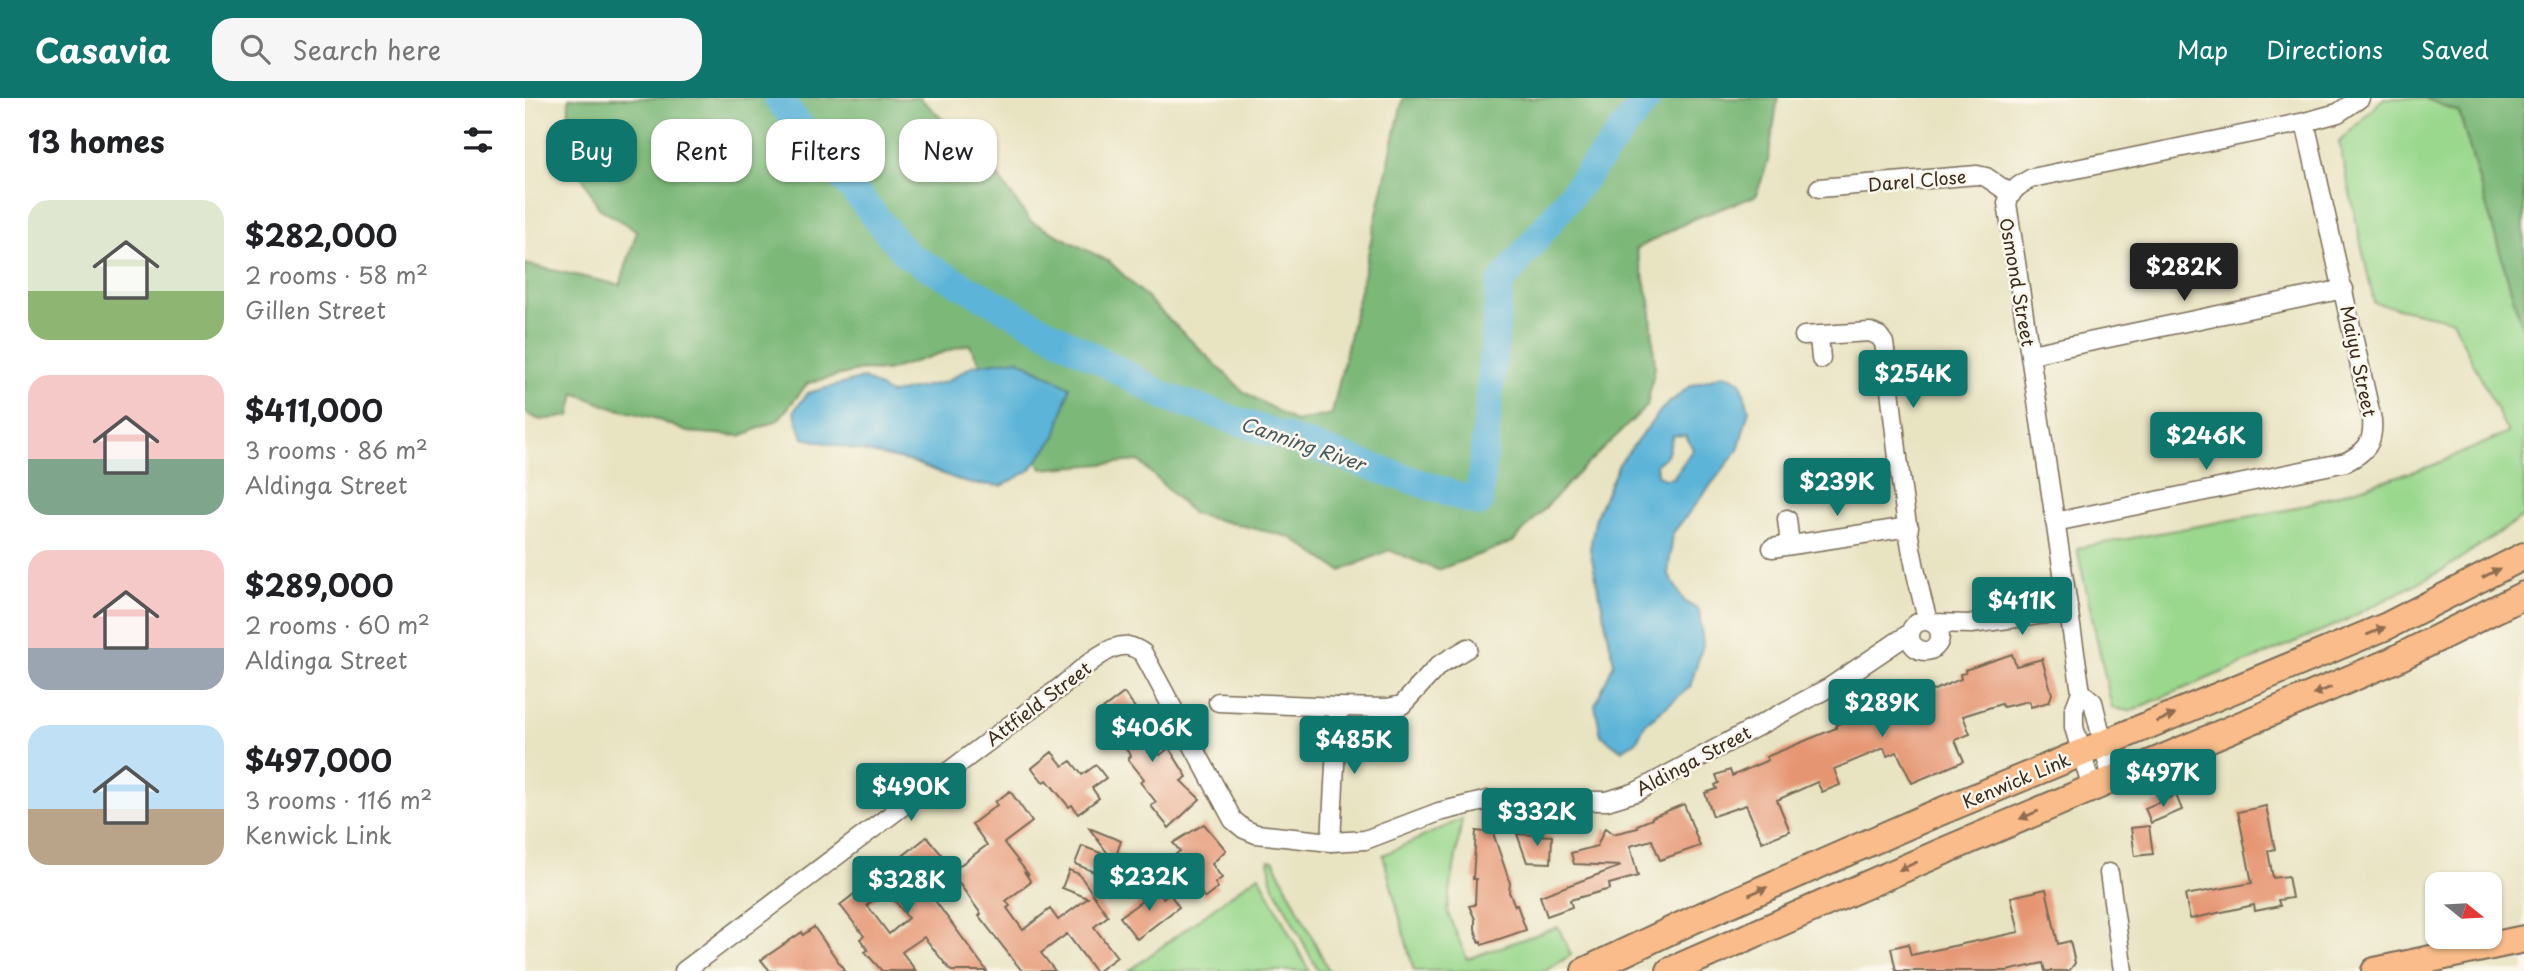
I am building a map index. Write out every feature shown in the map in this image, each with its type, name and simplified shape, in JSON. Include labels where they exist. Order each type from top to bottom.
[{"type":"highway","name":"Kenwick Link","points":[[1585,971],[1715,910],[2387,626],[2524,556]]},
{"type":"highway","points":[[1670,971],[1944,851],[2392,661],[2524,595]]},
{"type":"highway","points":[[2375,971],[2524,939]]},
{"type":"highway","points":[[2445,971],[2524,954]]},
{"type":"street","name":"Osmond Street","points":[[2102,785],[2092,749],[2074,727],[2074,710],[2081,692],[2031,354],[2006,211],[2011,194],[2018,186],[2032,178],[2305,122],[2338,113],[2360,98]]},
{"type":"street","name":"Maiyu Street","points":[[2055,522],[2346,462],[2369,447],[2373,434],[2372,421],[2305,122]]},
{"type":"street","name":"Darel Close","points":[[1819,188],[1977,175],[1986,177],[2011,194]]},
{"type":"street","points":[[2031,354],[2344,289]]},
{"type":"street","points":[[1821,359],[1811,336],[1870,332],[1879,336],[1884,343],[1921,596],[1923,631]]},
{"type":"street","points":[[1787,519],[1781,546],[1909,527]]},
{"type":"street","name":"Aldinga Street","points":[[1129,646],[1143,653],[1150,663],[1233,820],[1244,829],[1257,834],[1331,842],[1364,840],[1439,812],[1487,800],[1592,802],[1607,801],[1636,792],[1830,687],[1888,647],[1923,631],[2069,611]]},
{"type":"street","name":"Attfield Street","points":[[684,971],[1101,654],[1115,647],[1129,646]]},
{"type":"street","points":[[1218,702],[1387,708],[1402,705],[1439,665],[1468,648]]},
{"type":"street","name":"Osmond Street","points":[[2081,692],[2093,702],[2092,749],[2102,785]]},
{"type":"street","points":[[1331,842],[1338,707]]},
{"type":"street","points":[[2109,873],[2123,971]]},
{"type":"green space","points":[[569,98],[920,98],[942,119],[899,119],[899,182],[997,182],[997,175],[1030,221],[1110,262],[1243,391],[1296,422],[1332,414],[1403,98],[1778,98],[1768,161],[1756,196],[1693,219],[1636,249],[1650,301],[1655,367],[1647,406],[1576,475],[1513,542],[1438,570],[1389,550],[1341,571],[1290,537],[1193,514],[1139,461],[1042,469],[969,344],[886,371],[861,370],[808,383],[778,420],[741,436],[687,432],[654,418],[610,407],[575,393],[570,416],[540,420],[525,413],[525,264],[620,285],[637,231],[599,208],[585,182],[637,182],[637,119],[569,119]]},
{"type":"green space","points":[[2384,98],[2424,98],[2459,112],[2524,334],[2524,516],[2443,570],[2340,623],[2130,711],[2112,708],[2077,548],[2291,509],[2431,466],[2508,433],[2452,320],[2374,303],[2339,142]]},
{"type":"green space","points":[[2424,98],[2524,98],[2524,334],[2459,112]]},
{"type":"green space","points":[[1462,819],[1447,911],[1467,959],[1558,927],[1571,955],[1545,971],[1414,971],[1383,855]]},
{"type":"green space","points":[[1269,860],[1274,861],[1329,971],[1318,971],[1271,880]]},
{"type":"green space","points":[[1259,875],[1309,971],[1129,971],[1246,884]]},
{"type":"water","points":[[1017,359],[1070,387],[1056,436],[1030,470],[1002,486],[967,483],[912,462],[803,438],[794,411],[808,393],[864,378],[890,394],[945,382],[974,365]]},
{"type":"water","points":[[1725,374],[1741,382],[1749,410],[1738,450],[1673,533],[1668,574],[1685,602],[1699,610],[1703,645],[1690,687],[1645,724],[1637,741],[1621,750],[1601,735],[1595,705],[1614,663],[1590,549],[1596,516],[1619,464],[1662,409],[1690,386]],"holes":[[[1673,435],[1686,436],[1693,449],[1673,478],[1664,479],[1657,474],[1656,464],[1667,455]]]},
{"type":"building","points":[[2012,654],[2016,666],[2042,659],[2052,694],[2049,702],[2031,707],[2029,701],[2003,707],[2001,704],[1963,716],[1970,734],[1955,740],[1964,761],[1912,783],[1897,752],[1887,756],[1884,748],[1834,769],[1840,785],[1822,792],[1817,782],[1777,800],[1790,831],[1762,842],[1746,805],[1713,816],[1705,793],[1717,789],[1715,785],[1719,783],[1716,775],[1730,770],[1732,776],[1768,760],[1766,757],[1836,728],[1836,725],[1846,720],[1844,715],[1920,684],[1925,694],[1961,679],[1960,674],[1966,673],[1965,670]]},
{"type":"building","points":[[1124,693],[1138,712],[1134,714],[1148,732],[1145,735],[1160,755],[1169,748],[1187,777],[1181,781],[1200,799],[1169,828],[1151,806],[1156,802],[1140,782],[1144,779],[1128,759],[1131,756],[1114,733],[1119,729],[1103,709]]},
{"type":"building","points":[[1052,752],[1063,766],[1071,761],[1082,775],[1096,765],[1106,778],[1092,788],[1099,798],[1078,814],[1047,780],[1043,782],[1032,768]]},
{"type":"building","points":[[1010,791],[1032,822],[1004,843],[1029,875],[1025,873],[1031,882],[1006,901],[1010,906],[1007,908],[1023,930],[1050,909],[1058,920],[1088,898],[1062,888],[1069,870],[1079,874],[1108,916],[1094,927],[1117,957],[1098,971],[1095,971],[1067,934],[1041,953],[1055,971],[1022,971],[979,916],[981,914],[951,872],[987,845],[972,824]]},
{"type":"building","points":[[2176,795],[2182,810],[2151,823],[2145,808]]},
{"type":"building","points":[[1684,804],[1700,846],[1660,860],[1652,840],[1630,846],[1638,876],[1609,884],[1610,889],[1570,900],[1572,907],[1547,916],[1540,896],[1621,866],[1574,864],[1571,853],[1597,846],[1605,828],[1613,834],[1638,828],[1637,825],[1652,817]]},
{"type":"building","points":[[2266,806],[2275,849],[2268,851],[2273,878],[2288,876],[2292,898],[2278,900],[2280,906],[2255,911],[2254,905],[2190,919],[2185,895],[2252,883],[2238,812]]},
{"type":"building","points":[[1204,824],[1226,850],[1212,864],[1222,878],[1215,883],[1218,888],[1205,898],[1190,879],[1193,877],[1176,854],[1180,851],[1173,843]]},
{"type":"building","points":[[2149,826],[2153,854],[2135,856],[2131,828]]},
{"type":"building","points":[[1089,828],[1121,841],[1117,853],[1133,859],[1126,878]]},
{"type":"building","points":[[1476,831],[1493,833],[1510,883],[1509,892],[1526,930],[1482,945],[1469,906],[1475,905],[1476,879],[1473,879]]},
{"type":"building","points":[[1517,834],[1552,836],[1551,863],[1527,862]]},
{"type":"building","points":[[927,837],[942,855],[916,875],[987,971],[951,971],[924,937],[902,952],[916,971],[882,971],[865,952],[868,950],[860,939],[864,936],[840,905]],"holes":[[[887,890],[908,918],[889,934],[867,905]]]},
{"type":"building","points":[[1082,846],[1106,855],[1099,874],[1075,864]]},
{"type":"building","points":[[2046,889],[2058,944],[2070,941],[2075,963],[2069,971],[2045,971],[2043,963],[2007,971],[1896,971],[1891,948],[1908,944],[1911,955],[2019,932],[2011,897]]},
{"type":"building","points":[[1157,890],[1163,898],[1169,893],[1179,907],[1137,939],[1120,917]]},
{"type":"building","points":[[814,927],[845,971],[770,971],[761,960],[802,932],[803,935]]},
{"type":"waterway","name":"Canning River","points":[[777,98],[907,255],[1167,397],[1479,503],[1500,284],[1648,98]]}]
